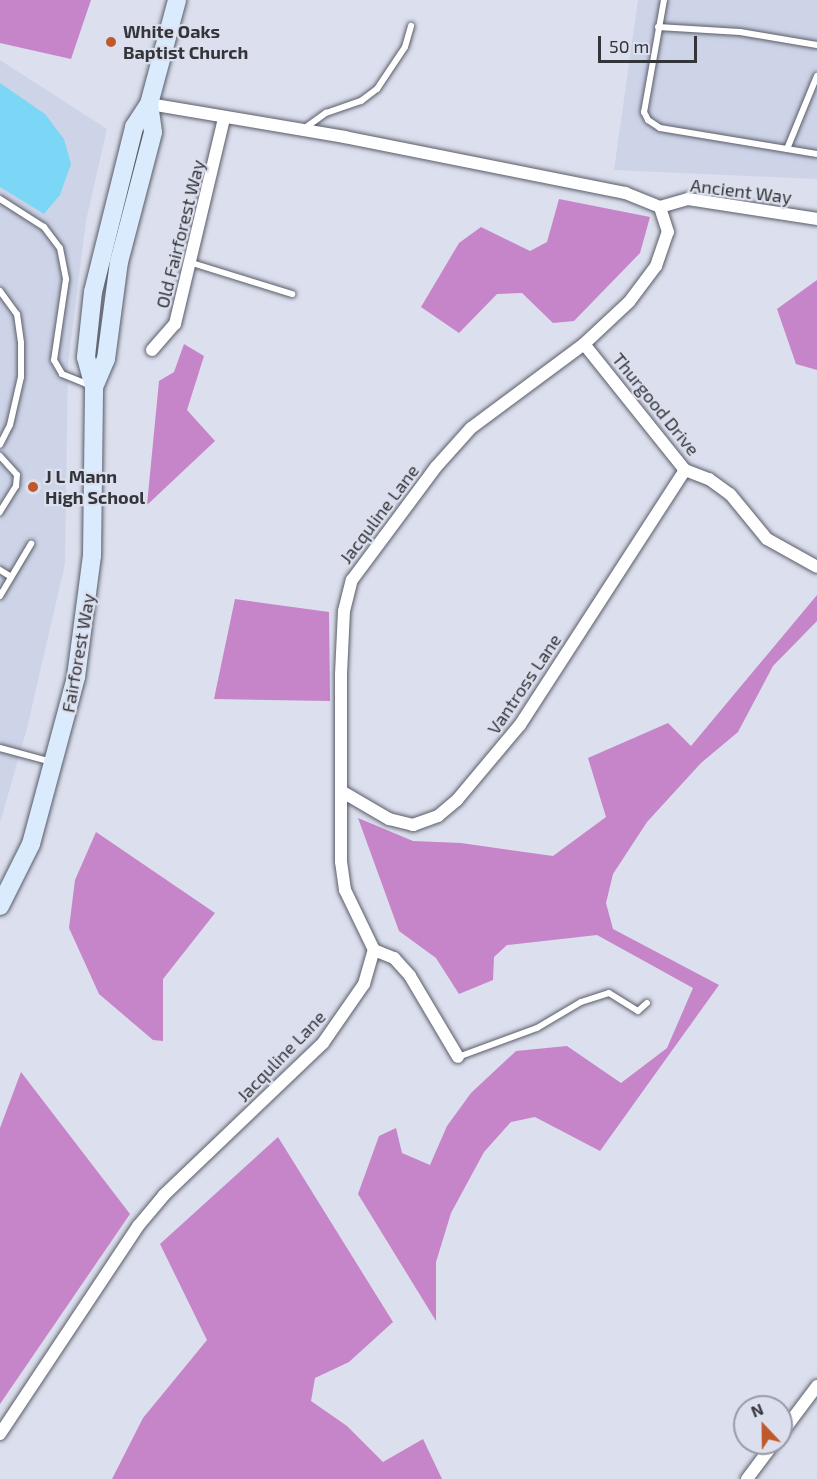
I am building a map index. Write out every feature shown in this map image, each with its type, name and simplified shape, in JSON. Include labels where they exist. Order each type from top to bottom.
[{"type":"main road","name":"Fairforest Way","points":[[0,906],[31,844],[73,695],[89,600],[94,387],[106,359],[119,262],[153,132],[149,104],[177,0]]},
{"type":"street","points":[[149,104],[302,130],[625,194],[660,207]]},
{"type":"street","name":"Old Fairforest Way","points":[[152,350],[175,324],[192,263],[224,118]]},
{"type":"street","name":"Ancient Way","points":[[660,207],[688,199],[817,219]]},
{"type":"street","name":"Jacquline Lane","points":[[0,1434],[139,1225],[164,1195],[323,1043],[364,984],[374,950],[345,890],[341,791],[343,624],[352,580],[387,531],[471,428],[584,344],[629,302],[656,266],[668,232],[660,207]]},
{"type":"street","name":"Thurgood Drive","points":[[584,344],[685,470],[725,490],[767,539],[817,567]]},
{"type":"street","name":"Vantross Lane","points":[[341,791],[389,819],[413,825],[438,816],[457,800],[520,725],[685,470]]},
{"type":"street","points":[[374,950],[394,958],[410,976],[458,1057]]},
{"type":"street","points":[[793,1418],[817,1386]]},
{"type":"street","points":[[747,1479],[765,1455]]},
{"type":"lane","points":[[664,0],[644,112],[648,120],[660,128],[817,154]]},
{"type":"lane","points":[[302,130],[326,113],[361,101],[376,89],[405,46],[411,26]]},
{"type":"lane","points":[[658,27],[726,31],[817,45]]},
{"type":"lane","points":[[787,149],[817,76]]},
{"type":"lane","points":[[0,199],[44,227],[60,248],[66,279],[54,360],[62,374],[94,387]]},
{"type":"lane","points":[[192,263],[292,294]]},
{"type":"lane","points":[[0,291],[17,314],[21,343],[21,377],[10,425],[0,445]]},
{"type":"lane","points":[[0,456],[17,475],[16,486],[0,512]]},
{"type":"lane","points":[[0,596],[31,544]]},
{"type":"lane","points":[[0,570],[11,577]]},
{"type":"lane","points":[[0,748],[55,763]]},
{"type":"lane","points":[[458,1057],[537,1028],[581,1002],[609,993],[638,1011],[646,1004]]},
{"type":"shaded area","points":[[0,0],[91,0],[71,59],[0,43]]},
{"type":"shaded area","points":[[638,0],[817,0],[817,179],[614,170]]},
{"type":"shaded area","name":"J L Mann High School","points":[[0,60],[107,129],[86,221],[68,363],[65,564],[27,728],[0,823]]},
{"type":"shaded area","points":[[559,199],[650,217],[640,253],[574,321],[553,323],[522,293],[497,294],[459,333],[421,307],[459,243],[481,227],[530,251],[547,242]]},
{"type":"shaded area","points":[[817,280],[817,370],[796,364],[777,309]]},
{"type":"shaded area","points":[[184,344],[204,356],[187,410],[215,441],[147,505],[159,381],[174,372]]},
{"type":"shaded area","points":[[817,595],[817,621],[773,666],[738,732],[701,763],[647,822],[613,874],[606,903],[613,929],[719,985],[600,1151],[535,1117],[511,1122],[484,1152],[451,1213],[436,1262],[436,1321],[358,1194],[379,1136],[396,1128],[402,1153],[430,1165],[447,1126],[471,1093],[516,1051],[567,1046],[621,1083],[667,1048],[693,988],[597,935],[507,945],[494,957],[493,980],[459,994],[436,958],[399,931],[358,818],[413,841],[461,843],[553,856],[606,817],[588,758],[668,723],[691,746]]},
{"type":"shaded area","points":[[235,599],[329,612],[330,701],[214,699]]},
{"type":"shaded area","points":[[96,832],[215,913],[163,979],[163,1041],[153,1040],[99,994],[69,928],[75,880]]},
{"type":"shaded area","points":[[21,1072],[130,1214],[0,1404],[0,1128]]},
{"type":"shaded area","points":[[278,1137],[393,1322],[349,1362],[315,1378],[311,1401],[347,1426],[383,1462],[423,1439],[442,1479],[112,1479],[143,1418],[207,1340],[160,1244]]},
{"type":"water","points":[[0,83],[45,114],[64,139],[71,164],[60,195],[44,214],[0,187]]},
{"type":"place","name":"White Oaks Baptist Church","points":[[111,42]]},
{"type":"place","name":"J L Mann High School","points":[[33,487]]}]
